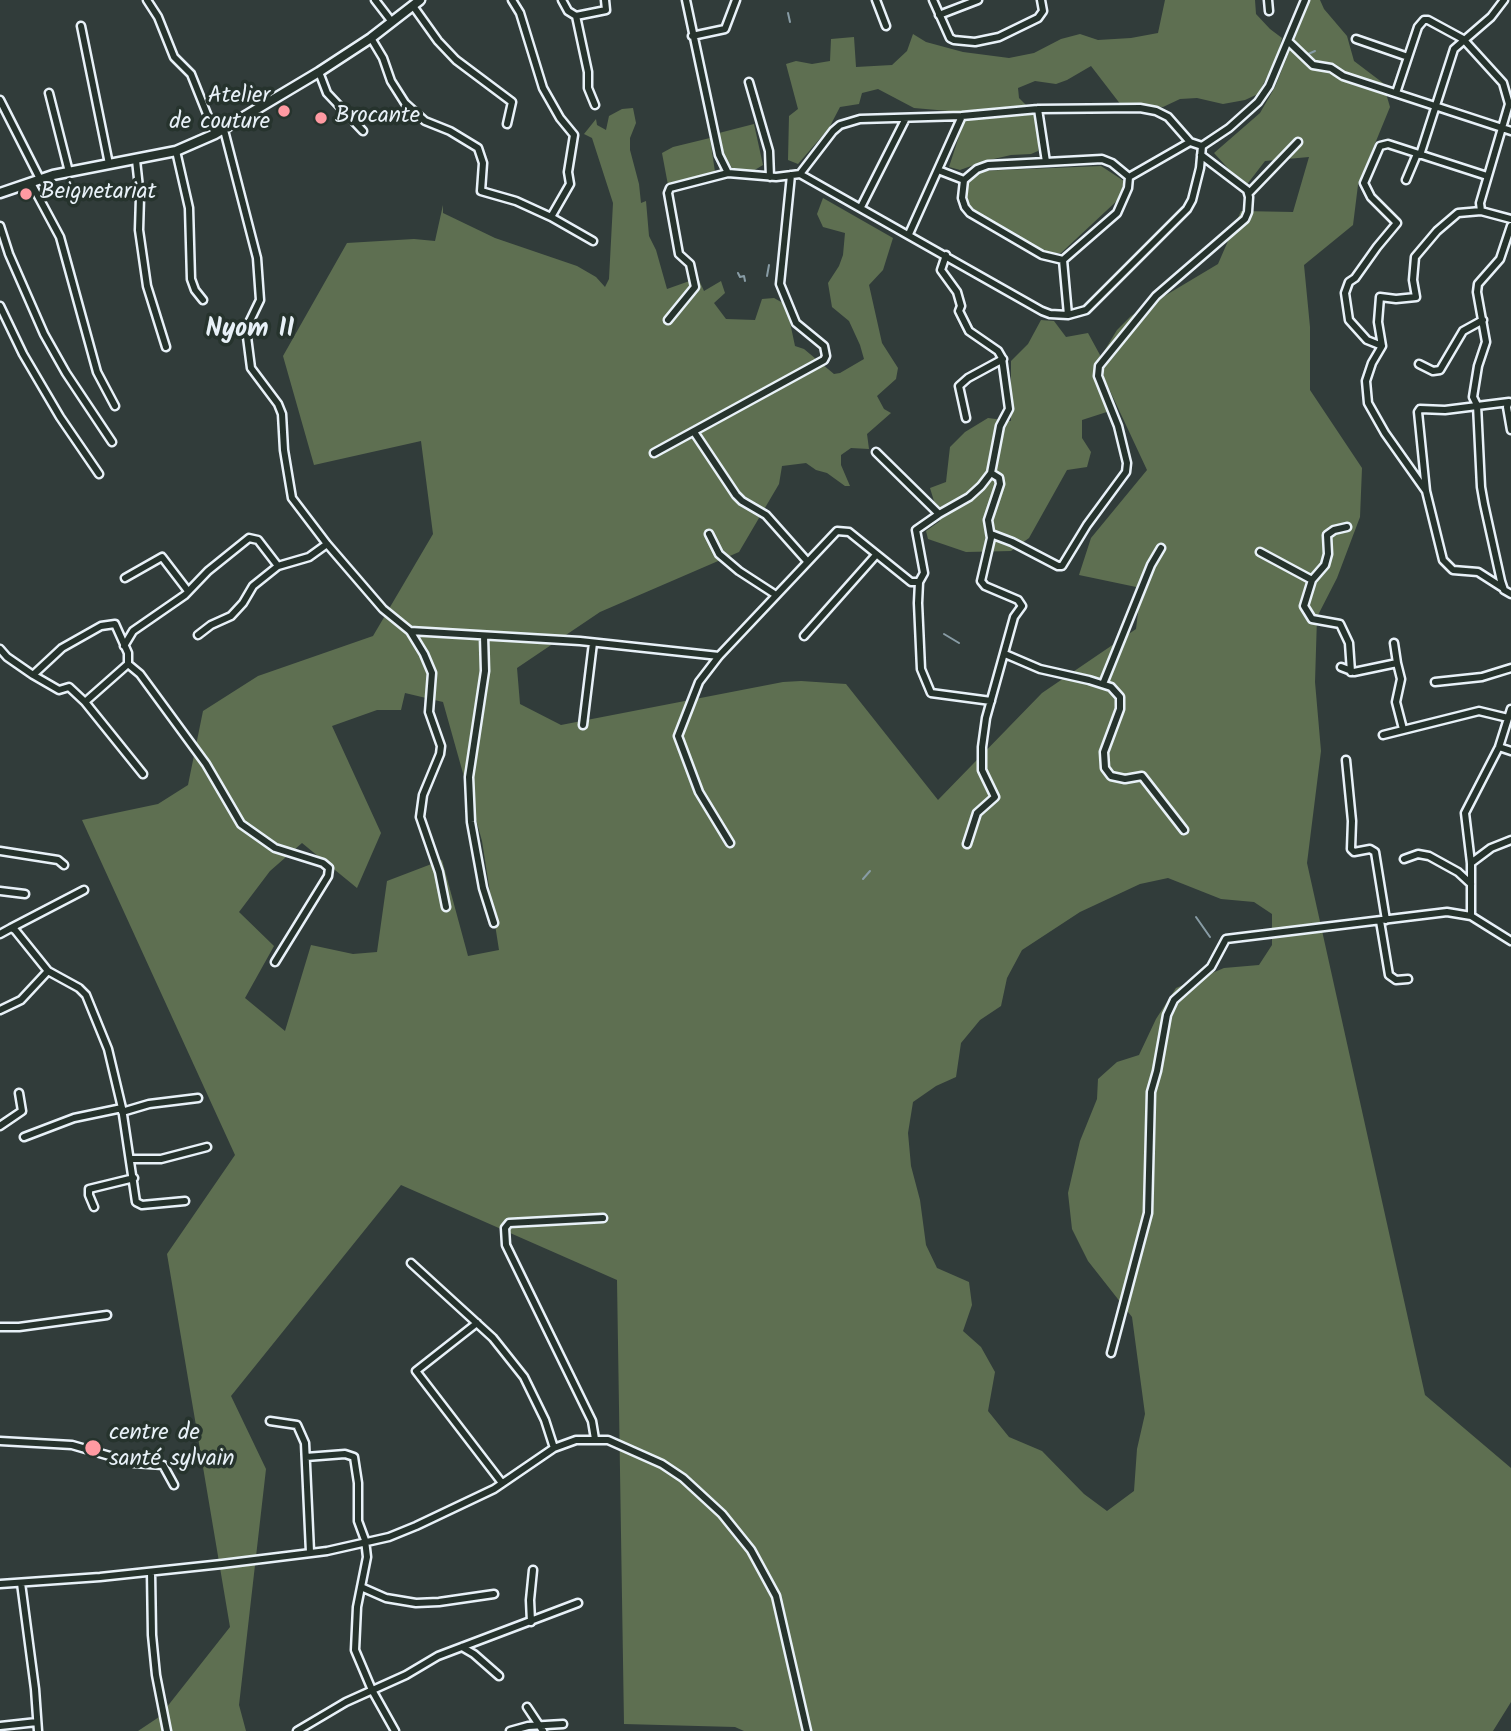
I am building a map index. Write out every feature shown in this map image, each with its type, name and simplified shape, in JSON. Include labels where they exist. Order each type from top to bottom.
[{"type":"main road","points":[[0,194],[40,179],[176,151],[219,132],[371,38],[416,3]]},
{"type":"street","points":[[147,0],[158,17],[174,57],[191,74],[219,132],[257,258],[260,300],[246,329],[251,368],[278,404],[282,414],[284,450],[292,498],[383,609],[410,631],[425,654],[432,673],[429,712],[440,754],[423,795],[420,817],[439,872],[446,907]]},
{"type":"street","points":[[375,0],[392,22]]},
{"type":"street","points":[[512,0],[520,13],[543,88],[574,135],[568,172],[570,184],[551,217]]},
{"type":"street","points":[[562,0],[576,16],[589,72],[588,88],[595,105]]},
{"type":"street","points":[[576,16],[606,10],[605,0]]},
{"type":"street","points":[[686,0],[719,155],[727,173]]},
{"type":"street","points":[[692,36],[725,29],[736,0]]},
{"type":"street","points":[[876,0],[886,26]]},
{"type":"street","points":[[933,0],[947,34],[954,40],[987,41],[1038,18],[1043,11],[1041,0]]},
{"type":"street","points":[[939,15],[978,0]]},
{"type":"street","points":[[1268,0],[1269,11]]},
{"type":"street","points":[[1202,146],[1230,128],[1258,102],[1269,86],[1305,0]]},
{"type":"street","points":[[1406,180],[1437,106],[1453,52],[1463,39],[1491,17],[1504,0]]},
{"type":"street","points":[[416,3],[438,41],[456,60],[512,102],[507,124]]},
{"type":"street","points":[[1396,93],[1419,27],[1424,20],[1439,24],[1463,39],[1506,88],[1509,104],[1487,176],[1480,203],[1481,211]]},
{"type":"street","points":[[81,26],[109,164]]},
{"type":"street","points":[[371,38],[383,58],[391,81],[405,103],[425,121],[450,131],[478,148],[483,163],[481,191],[516,201],[593,241]]},
{"type":"street","points":[[1356,39],[1408,57]]},
{"type":"street","points":[[1288,41],[1313,65],[1331,68],[1343,76],[1511,131]]},
{"type":"street","points":[[319,72],[327,93],[363,131]]},
{"type":"street","points":[[749,82],[769,151],[770,177]]},
{"type":"street","points":[[49,93],[69,172]]},
{"type":"street","points":[[0,100],[40,179]]},
{"type":"street","points":[[800,174],[833,131],[840,125],[859,119],[962,116],[1038,109],[1140,108],[1168,117],[1190,142],[1202,146]]},
{"type":"street","points":[[1038,109],[1046,162]]},
{"type":"street","points":[[909,234],[962,116]]},
{"type":"street","points":[[860,207],[906,118]]},
{"type":"street","points":[[1129,177],[1190,142]]},
{"type":"street","points":[[991,534],[1058,566],[1064,565],[1087,525],[1127,468],[1118,426],[1098,376],[1099,366],[1156,296],[1245,219],[1249,193],[1298,142]]},
{"type":"street","points":[[1382,346],[1367,340],[1349,320],[1345,293],[1349,282],[1356,278],[1397,223],[1371,197],[1364,183],[1382,144],[1487,176]]},
{"type":"street","points":[[668,320],[695,287],[690,264],[679,254],[668,191],[670,188],[727,173],[770,177],[800,174],[1042,311],[1068,315],[1086,310],[1187,209],[1192,200],[1202,146]]},
{"type":"street","points":[[176,151],[189,208],[191,279],[203,300]]},
{"type":"street","points":[[1201,155],[1249,193]]},
{"type":"street","points":[[1063,260],[1042,255],[970,213],[962,198],[964,180],[969,174],[988,165],[1102,159],[1112,163],[1129,177]]},
{"type":"street","points":[[136,160],[140,197],[139,230],[147,286],[166,347]]},
{"type":"street","points":[[938,170],[964,180]]},
{"type":"street","points":[[654,453],[821,364],[826,356],[824,346],[796,323],[780,284],[791,175]]},
{"type":"street","points":[[1063,260],[1117,213],[1128,188],[1129,177]]},
{"type":"street","points":[[31,183],[61,237],[97,372],[115,406]]},
{"type":"street","points":[[1426,491],[1368,403],[1366,381],[1382,346],[1378,322],[1380,297],[1416,297],[1413,280],[1416,254],[1457,214],[1481,211],[1511,219]]},
{"type":"street","points":[[0,226],[9,254],[44,334],[66,373],[113,442]]},
{"type":"street","points":[[1508,592],[1501,581],[1481,487],[1477,405],[1473,388],[1486,342],[1478,284],[1500,259],[1511,226]]},
{"type":"street","points":[[946,255],[941,270],[957,292],[961,306],[958,311],[969,331],[998,351],[1003,359],[1009,409],[1000,426],[991,473],[974,494],[917,528],[915,532],[924,573],[919,582],[921,669],[931,693],[991,701]]},
{"type":"street","points":[[1063,260],[1068,315]]},
{"type":"street","points":[[0,306],[23,354],[60,417],[99,474]]},
{"type":"street","points":[[1419,364],[1433,371],[1440,370],[1463,331],[1483,320]]},
{"type":"street","points":[[966,418],[959,386],[968,378],[1003,359]]},
{"type":"street","points":[[1508,592],[1483,574],[1456,571],[1445,564],[1426,491],[1418,412],[1420,409],[1444,410],[1510,402]]},
{"type":"street","points":[[1510,402],[1507,407],[1511,430]]},
{"type":"street","points":[[694,432],[736,495],[766,516],[807,561]]},
{"type":"street","points":[[876,452],[939,514]]},
{"type":"street","points":[[967,844],[977,813],[995,797],[982,770],[982,747],[991,701],[1014,617],[1022,606],[1018,600],[985,586],[981,581],[991,534],[988,520],[1000,481],[991,473]]},
{"type":"street","points":[[1347,527],[1327,535],[1328,554],[1325,565],[1312,580],[1304,606],[1308,615],[1324,623],[1340,624],[1349,643],[1352,672]]},
{"type":"street","points":[[730,843],[698,792],[678,736],[699,682],[719,656],[833,533],[841,530],[849,532],[911,582],[919,582]]},
{"type":"street","points":[[709,534],[719,554],[739,571],[776,595]]},
{"type":"street","points":[[124,646],[133,631],[188,591],[249,538],[258,540],[278,566]]},
{"type":"street","points":[[198,635],[231,615],[243,603],[253,586],[278,566],[309,556],[327,544]]},
{"type":"street","points":[[1103,684],[1151,565],[1161,548]]},
{"type":"street","points":[[1260,552],[1312,580]]},
{"type":"street","points":[[804,636],[876,555]]},
{"type":"street","points":[[125,578],[162,557],[188,591]]},
{"type":"street","points":[[33,675],[62,648],[104,624],[115,624],[128,653],[128,664],[85,702]]},
{"type":"street","points":[[410,631],[593,642],[719,656]]},
{"type":"street","points":[[484,636],[485,671],[469,777],[471,822],[483,888],[494,923]]},
{"type":"street","points":[[583,725],[593,642]]},
{"type":"street","points":[[1394,643],[1401,679],[1396,698],[1403,729]]},
{"type":"street","points":[[0,649],[7,657],[59,690],[69,687],[85,702],[143,774]]},
{"type":"street","points":[[1005,654],[1040,669],[1111,687],[1120,697],[1120,709],[1104,752],[1105,768],[1111,776],[1125,779],[1142,776],[1184,830]]},
{"type":"street","points":[[1341,667],[1352,672],[1397,663]]},
{"type":"street","points":[[128,664],[140,674],[206,764],[241,824],[275,848],[324,863],[329,868],[328,876],[275,962]]},
{"type":"street","points":[[1435,682],[1482,677],[1511,668]]},
{"type":"street","points":[[1471,916],[1471,863],[1465,813],[1499,747],[1511,709]]},
{"type":"street","points":[[1383,735],[1479,710],[1508,718]]},
{"type":"street","points":[[1499,747],[1511,751]]},
{"type":"street","points":[[1346,760],[1352,821],[1351,849],[1354,852],[1370,849],[1375,852],[1389,975],[1396,980],[1408,979]]},
{"type":"street","points":[[1471,863],[1491,848],[1511,840]]},
{"type":"street","points":[[0,851],[58,860],[64,865]]},
{"type":"street","points":[[1404,859],[1418,854],[1429,856],[1458,872],[1471,884]]},
{"type":"street","points":[[0,934],[84,890]]},
{"type":"street","points":[[0,891],[25,894]]},
{"type":"street","points":[[1111,1353],[1148,1213],[1151,1092],[1169,1006],[1206,974],[1226,939],[1441,912],[1471,916],[1511,941]]},
{"type":"street","points":[[11,928],[48,971],[79,988],[86,995],[108,1049],[131,1159],[136,1202],[142,1205],[186,1200]]},
{"type":"street","points":[[0,1010],[21,1000],[48,971]]},
{"type":"street","points":[[0,1126],[22,1111],[19,1093]]},
{"type":"street","points":[[24,1137],[74,1118],[198,1098]]},
{"type":"street","points":[[131,1159],[160,1159],[207,1147]]},
{"type":"street","points":[[93,1207],[89,1189],[134,1178]]},
{"type":"street","points":[[595,1439],[592,1421],[506,1245],[505,1228],[509,1223],[603,1218]]},
{"type":"street","points":[[411,1263],[493,1338],[524,1377],[545,1420],[554,1448]]},
{"type":"street","points":[[0,1327],[107,1315]]},
{"type":"street","points":[[477,1323],[416,1371],[502,1483]]},
{"type":"street","points":[[270,1421],[297,1424],[305,1443],[310,1552]]},
{"type":"street","points":[[0,1584],[151,1572],[327,1551],[365,1540],[388,1537],[416,1527],[502,1483],[554,1448],[576,1440],[595,1439],[620,1444],[662,1464],[683,1478],[722,1514],[751,1550],[776,1596],[807,1731]]},
{"type":"street","points":[[0,1441],[72,1445],[134,1463],[163,1465],[174,1485]]},
{"type":"street","points":[[306,1457],[345,1454],[354,1457],[358,1483],[358,1521],[365,1540],[367,1557],[354,1644],[372,1690],[394,1730]]},
{"type":"street","points":[[531,1622],[533,1570]]},
{"type":"street","points":[[151,1572],[156,1675],[167,1731]]},
{"type":"street","points":[[21,1583],[38,1731]]},
{"type":"street","points":[[361,1587],[386,1598],[416,1603],[494,1594]]},
{"type":"street","points":[[298,1731],[346,1702],[406,1675],[438,1656],[578,1603]]},
{"type":"street","points":[[462,1647],[499,1676]]},
{"type":"street","points":[[527,1707],[542,1728]]},
{"type":"street","points":[[0,1726],[37,1722]]},
{"type":"street","points":[[510,1731],[563,1724]]},
{"type":"green space","points":[[1165,0],[1255,0],[1256,14],[1282,38],[1276,60],[1258,94],[1245,100],[1223,104],[1197,98],[1180,99],[1163,107],[1121,105],[1091,66],[1056,84],[1035,81],[1018,88],[1019,98],[1035,114],[1039,136],[1038,151],[985,161],[960,170],[949,167],[962,127],[960,112],[914,108],[878,89],[862,93],[859,104],[840,107],[829,128],[798,164],[788,160],[789,116],[798,109],[786,64],[796,61],[812,64],[830,61],[831,39],[854,37],[856,67],[892,65],[907,51],[913,34],[926,42],[963,52],[1009,58],[1034,53],[1061,39],[1080,34],[1098,40],[1158,33]]},
{"type":"green space","points":[[1310,0],[1320,0],[1324,9],[1347,36],[1354,61],[1383,83],[1390,107],[1358,185],[1353,225],[1304,265],[1310,327],[1310,390],[1362,468],[1360,517],[1337,578],[1317,617],[1315,682],[1321,751],[1307,863],[1425,1395],[1511,1468],[1511,1702],[1493,1731],[744,1731],[735,1727],[624,1724],[617,1280],[401,1185],[231,1396],[266,1469],[239,1705],[246,1731],[138,1731],[159,1717],[230,1627],[167,1254],[235,1155],[82,820],[158,804],[188,785],[203,711],[258,676],[373,636],[433,534],[421,441],[314,465],[283,356],[347,243],[414,239],[435,241],[443,205],[443,213],[495,238],[577,266],[596,277],[605,287],[609,279],[613,203],[592,138],[584,134],[596,119],[597,125],[606,130],[609,116],[622,109],[633,108],[636,123],[630,138],[630,150],[641,203],[646,201],[649,236],[656,250],[667,289],[698,278],[704,291],[721,281],[725,293],[714,303],[726,319],[755,320],[762,299],[774,298],[783,303],[788,313],[795,346],[804,349],[834,374],[864,359],[849,321],[832,307],[828,283],[843,255],[845,233],[823,227],[817,214],[823,198],[893,238],[883,270],[869,285],[882,343],[898,368],[896,379],[877,396],[884,409],[891,413],[867,434],[869,449],[851,448],[841,455],[841,465],[850,486],[845,486],[806,463],[782,466],[779,484],[739,552],[600,612],[517,668],[520,704],[561,725],[783,682],[846,684],[938,800],[1042,693],[1136,629],[1141,588],[1079,575],[1091,538],[1147,470],[1104,378],[1103,353],[1117,330],[1131,316],[1218,264],[1241,211],[1293,212],[1309,157],[1265,161],[1245,187],[1214,153],[1260,113],[1275,87]],"holes":[[[405,693],[443,702],[482,841],[499,950],[468,956],[442,860],[387,881],[377,952],[353,954],[311,945],[285,1031],[245,998],[274,946],[239,912],[270,871],[302,843],[357,888],[381,833],[332,726],[377,710],[401,710]],[[1168,878],[1221,899],[1254,902],[1272,914],[1272,945],[1259,965],[1224,968],[1176,988],[1156,1019],[1139,1055],[1117,1062],[1098,1079],[1097,1099],[1080,1141],[1068,1193],[1072,1229],[1088,1261],[1132,1317],[1145,1414],[1137,1449],[1134,1491],[1107,1511],[1084,1494],[1042,1451],[1009,1437],[988,1411],[995,1372],[981,1347],[963,1331],[972,1305],[969,1282],[937,1268],[926,1245],[920,1200],[911,1166],[908,1133],[913,1102],[936,1086],[956,1077],[961,1043],[980,1020],[1001,1006],[1007,978],[1022,950],[1080,912],[1140,884]]]},
{"type":"green space","points":[[754,124],[763,165],[753,171],[732,168],[724,155],[719,133]]},
{"type":"green space","points":[[710,138],[715,172],[668,185],[662,153],[673,147]]},
{"type":"green space","points":[[1101,166],[1124,181],[1121,197],[1061,253],[1047,253],[967,205],[965,191],[970,178],[979,171]]},
{"type":"green space","points":[[1041,320],[1054,321],[1066,337],[1088,333],[1100,355],[1101,377],[1116,409],[1082,420],[1082,438],[1091,452],[1087,467],[1067,470],[1029,538],[1011,551],[966,552],[928,539],[926,531],[940,521],[930,488],[946,482],[950,447],[965,432],[988,418],[1011,421],[1011,361],[1028,344]]},
{"type":"waterway","points":[[788,13],[790,22]]},
{"type":"waterway","points":[[1306,55],[1315,51]]},
{"type":"waterway","points":[[767,276],[769,265]]},
{"type":"waterway","points":[[738,273],[740,277],[744,276],[745,281]]},
{"type":"waterway","points":[[944,634],[959,643]]},
{"type":"waterway","points":[[863,879],[870,871]]},
{"type":"waterway","points":[[1196,917],[1210,937]]},
{"type":"place","name":"Atelier de couture","points":[[284,111]]},
{"type":"place","name":"Brocante","points":[[321,118]]},
{"type":"place","name":"Beignetariat","points":[[26,194]]},
{"type":"place","name":"centre de santé sylvain","points":[[93,1448]]},
{"type":"district","name":"Nyom II","points":[[250,332]]}]
